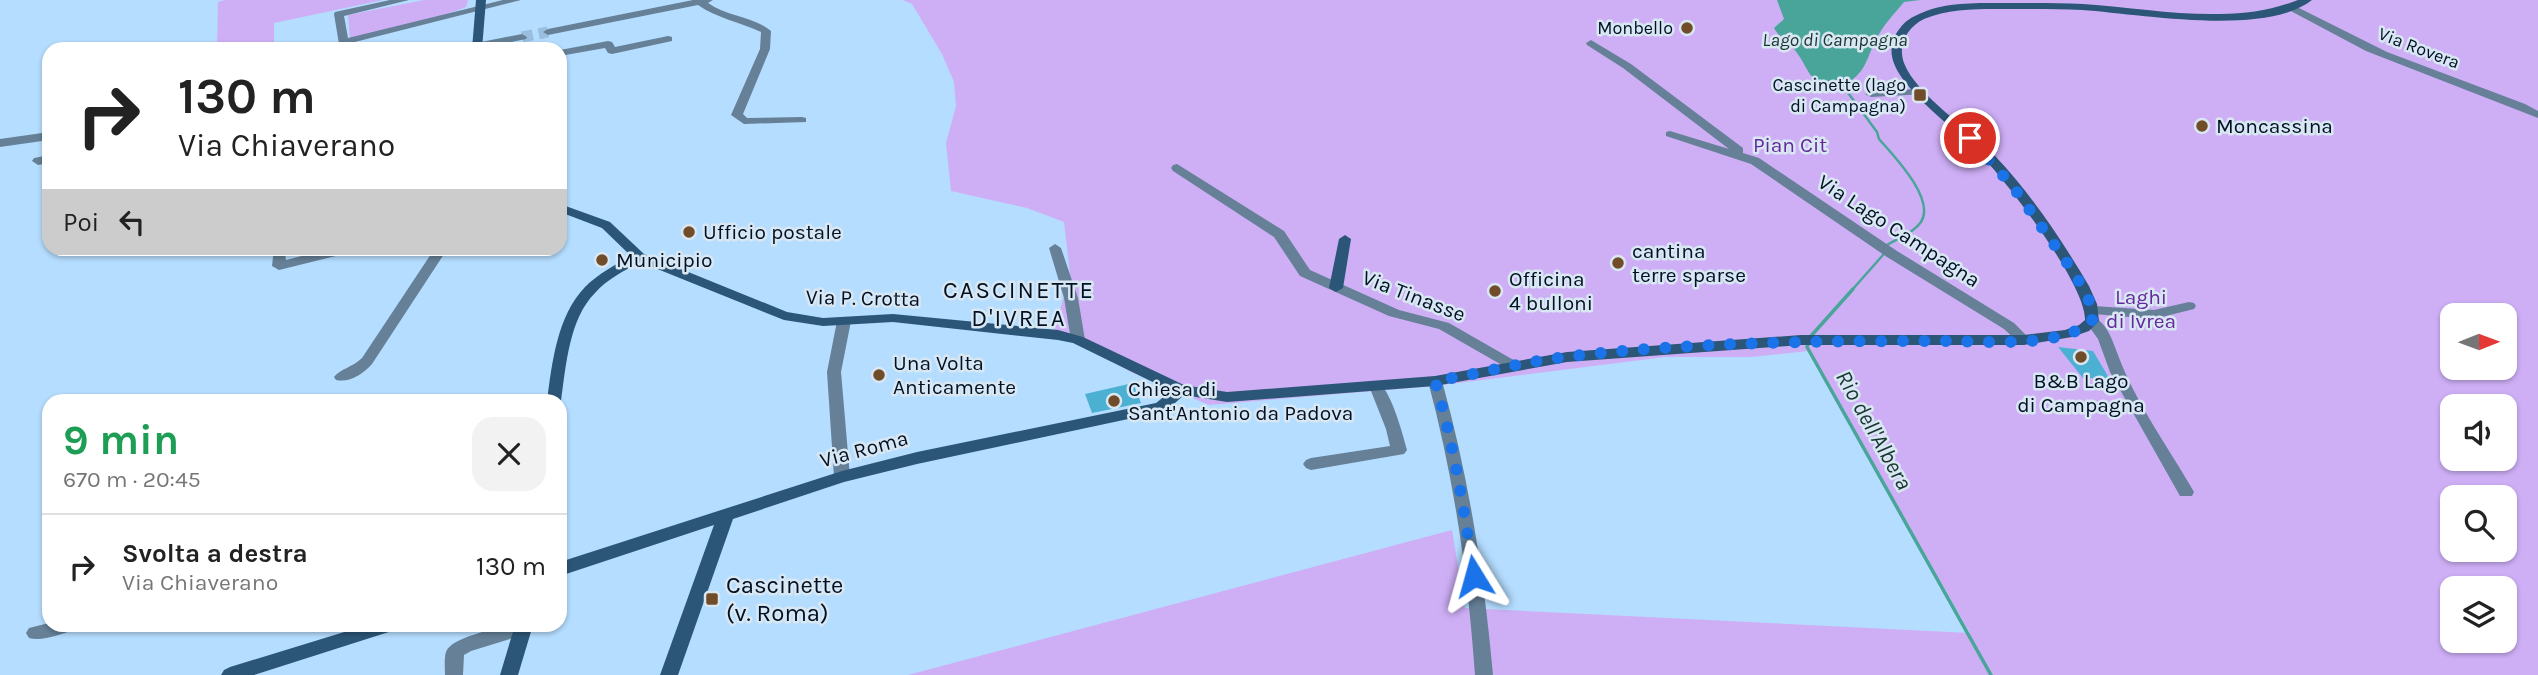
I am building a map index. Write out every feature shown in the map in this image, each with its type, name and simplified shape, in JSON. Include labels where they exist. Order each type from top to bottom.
[{"type":"street","points":[[404,0],[339,14],[343,42],[427,23],[480,4],[516,0]]},
{"type":"street","points":[[548,32],[703,0],[713,11],[744,20],[766,32],[765,49],[737,115],[744,121],[802,120]]},
{"type":"street","points":[[2186,492],[2117,372],[2105,338],[2075,274],[2003,173],[1983,150],[1921,92],[1900,66],[1897,55],[1900,34],[1914,18],[1924,13],[1947,9],[2073,6],[2234,18],[2258,16],[2307,0]]},
{"type":"street","points":[[477,42],[480,4]]},
{"type":"street","name":"Via Rovera","points":[[2291,7],[2335,32],[2396,60],[2492,93],[2538,115]]},
{"type":"street","points":[[500,42],[522,37]]},
{"type":"street","points":[[567,53],[608,44],[612,51],[668,39]]},
{"type":"street","points":[[1591,43],[1627,66],[1755,161]]},
{"type":"street","points":[[1871,94],[1921,92]]},
{"type":"street","name":"Via Lago Campagna","points":[[1670,134],[1755,161],[1886,250],[2009,326],[2024,340]]},
{"type":"street","points":[[0,144],[42,137]]},
{"type":"street","name":"Via Tinasse","points":[[1177,169],[1279,234],[1301,269],[1336,288],[1394,313],[1444,326],[1512,365]]},
{"type":"street","name":"Via P. Crotta","points":[[567,211],[606,225],[639,257],[766,310],[796,319],[823,322],[870,317],[932,320],[1041,332],[1078,340],[1181,390],[1227,397],[1435,381],[1567,356],[1808,340],[2024,340],[2067,334],[2084,328],[2093,315]]},
{"type":"street","name":"Via Tinasse","points":[[1336,288],[1345,239]]},
{"type":"street","points":[[1055,248],[1071,298],[1078,340]]},
{"type":"street","points":[[279,256],[279,266],[319,256]]},
{"type":"street","points":[[341,377],[359,370],[367,361],[437,256]]},
{"type":"street","points":[[555,394],[562,349],[584,295],[599,282],[639,257]]},
{"type":"street","points":[[2093,315],[2159,315],[2176,313],[2189,306]]},
{"type":"street","points":[[842,477],[834,372],[844,321]]},
{"type":"street","points":[[1435,381],[1451,438],[1467,521],[1480,616],[1484,675]]},
{"type":"street","points":[[1311,464],[1399,450],[1394,429],[1376,386]]},
{"type":"street","name":"Via Roma","points":[[567,567],[842,477],[917,458],[1161,407],[1181,390]]},
{"type":"street","points":[[669,675],[726,515]]},
{"type":"street","points":[[35,633],[42,631]]},
{"type":"street","points":[[230,675],[367,632]]},
{"type":"street","points":[[454,675],[455,652],[465,645],[505,632]]},
{"type":"street","points":[[509,675],[522,632]]},
{"type":"green space","points":[[383,0],[274,23],[274,42],[217,42],[218,2]]},
{"type":"green space","points":[[424,0],[468,0],[466,7],[427,22],[350,38],[348,15]]},
{"type":"green space","name":"Laghi di Ivrea","points":[[903,0],[2538,0],[2538,675],[908,675],[1452,530],[1465,608],[1970,633],[1808,351],[1751,357],[1665,357],[1435,386],[1209,405],[1131,372],[1077,341],[1053,335],[1070,274],[1064,222],[1027,208],[951,191],[946,143],[956,106],[954,82],[942,54],[912,4]]},
{"type":"water","name":"Lago di Campagna","points":[[1777,0],[1920,0],[1904,2],[1881,30],[1861,70],[1840,87],[1814,79],[1792,46],[1776,31],[1774,28],[1784,19]]},
{"type":"building","name":"B&B Lago di Campagna","points":[[2058,347],[2093,351],[2109,378],[2083,378]]},
{"type":"building","name":"Chiesa di Sant'Antonio da Padova","points":[[1133,383],[1141,403],[1092,413],[1085,394]]},
{"type":"waterway","name":"Rio dell'Albera","points":[[1843,86],[1877,132],[1879,139],[1911,178],[1923,202],[1924,212],[1921,222],[1914,229],[1885,246],[1883,255],[1852,290]]},
{"type":"waterway","name":"Rio dell'Albera","points":[[1853,289],[1811,336],[1807,347],[1991,675]]},
{"type":"tunnel","points":[[522,37],[548,32]]},
{"type":"place","name":"Monbello","points":[[1687,28]]},
{"type":"place","name":"Cascinette (lago di Campagna)","points":[[1920,95]]},
{"type":"place","name":"Moncassina","points":[[2202,126]]},
{"type":"place","name":"Ufficio postale","points":[[689,232]]},
{"type":"place","name":"Municipio","points":[[602,260]]},
{"type":"place","name":"cantina terre sparse","points":[[1618,263]]},
{"type":"place","name":"Officina 4 bulloni","points":[[1495,291]]},
{"type":"place","name":"B&B Lago di Campagna","points":[[2081,357]]},
{"type":"place","name":"Una Volta Anticamente","points":[[879,375]]},
{"type":"place","name":"Chiesa di Sant'Antonio da Padova","points":[[1114,401]]},
{"type":"place","name":"Cascinette (v. Roma)","points":[[712,599]]},
{"type":"district","name":"CASCINETTE D'IVREA","points":[[1019,304]]},
{"type":"route","points":[[1474,576],[1467,521],[1451,438],[1435,381],[1567,356],[1801,340],[2024,340],[2067,334],[2084,328],[2092,321],[2094,310],[2075,274],[2003,173],[1970,138]]},
{"type":"park label","name":"Pian Cit","points":[[1790,145]]}]
